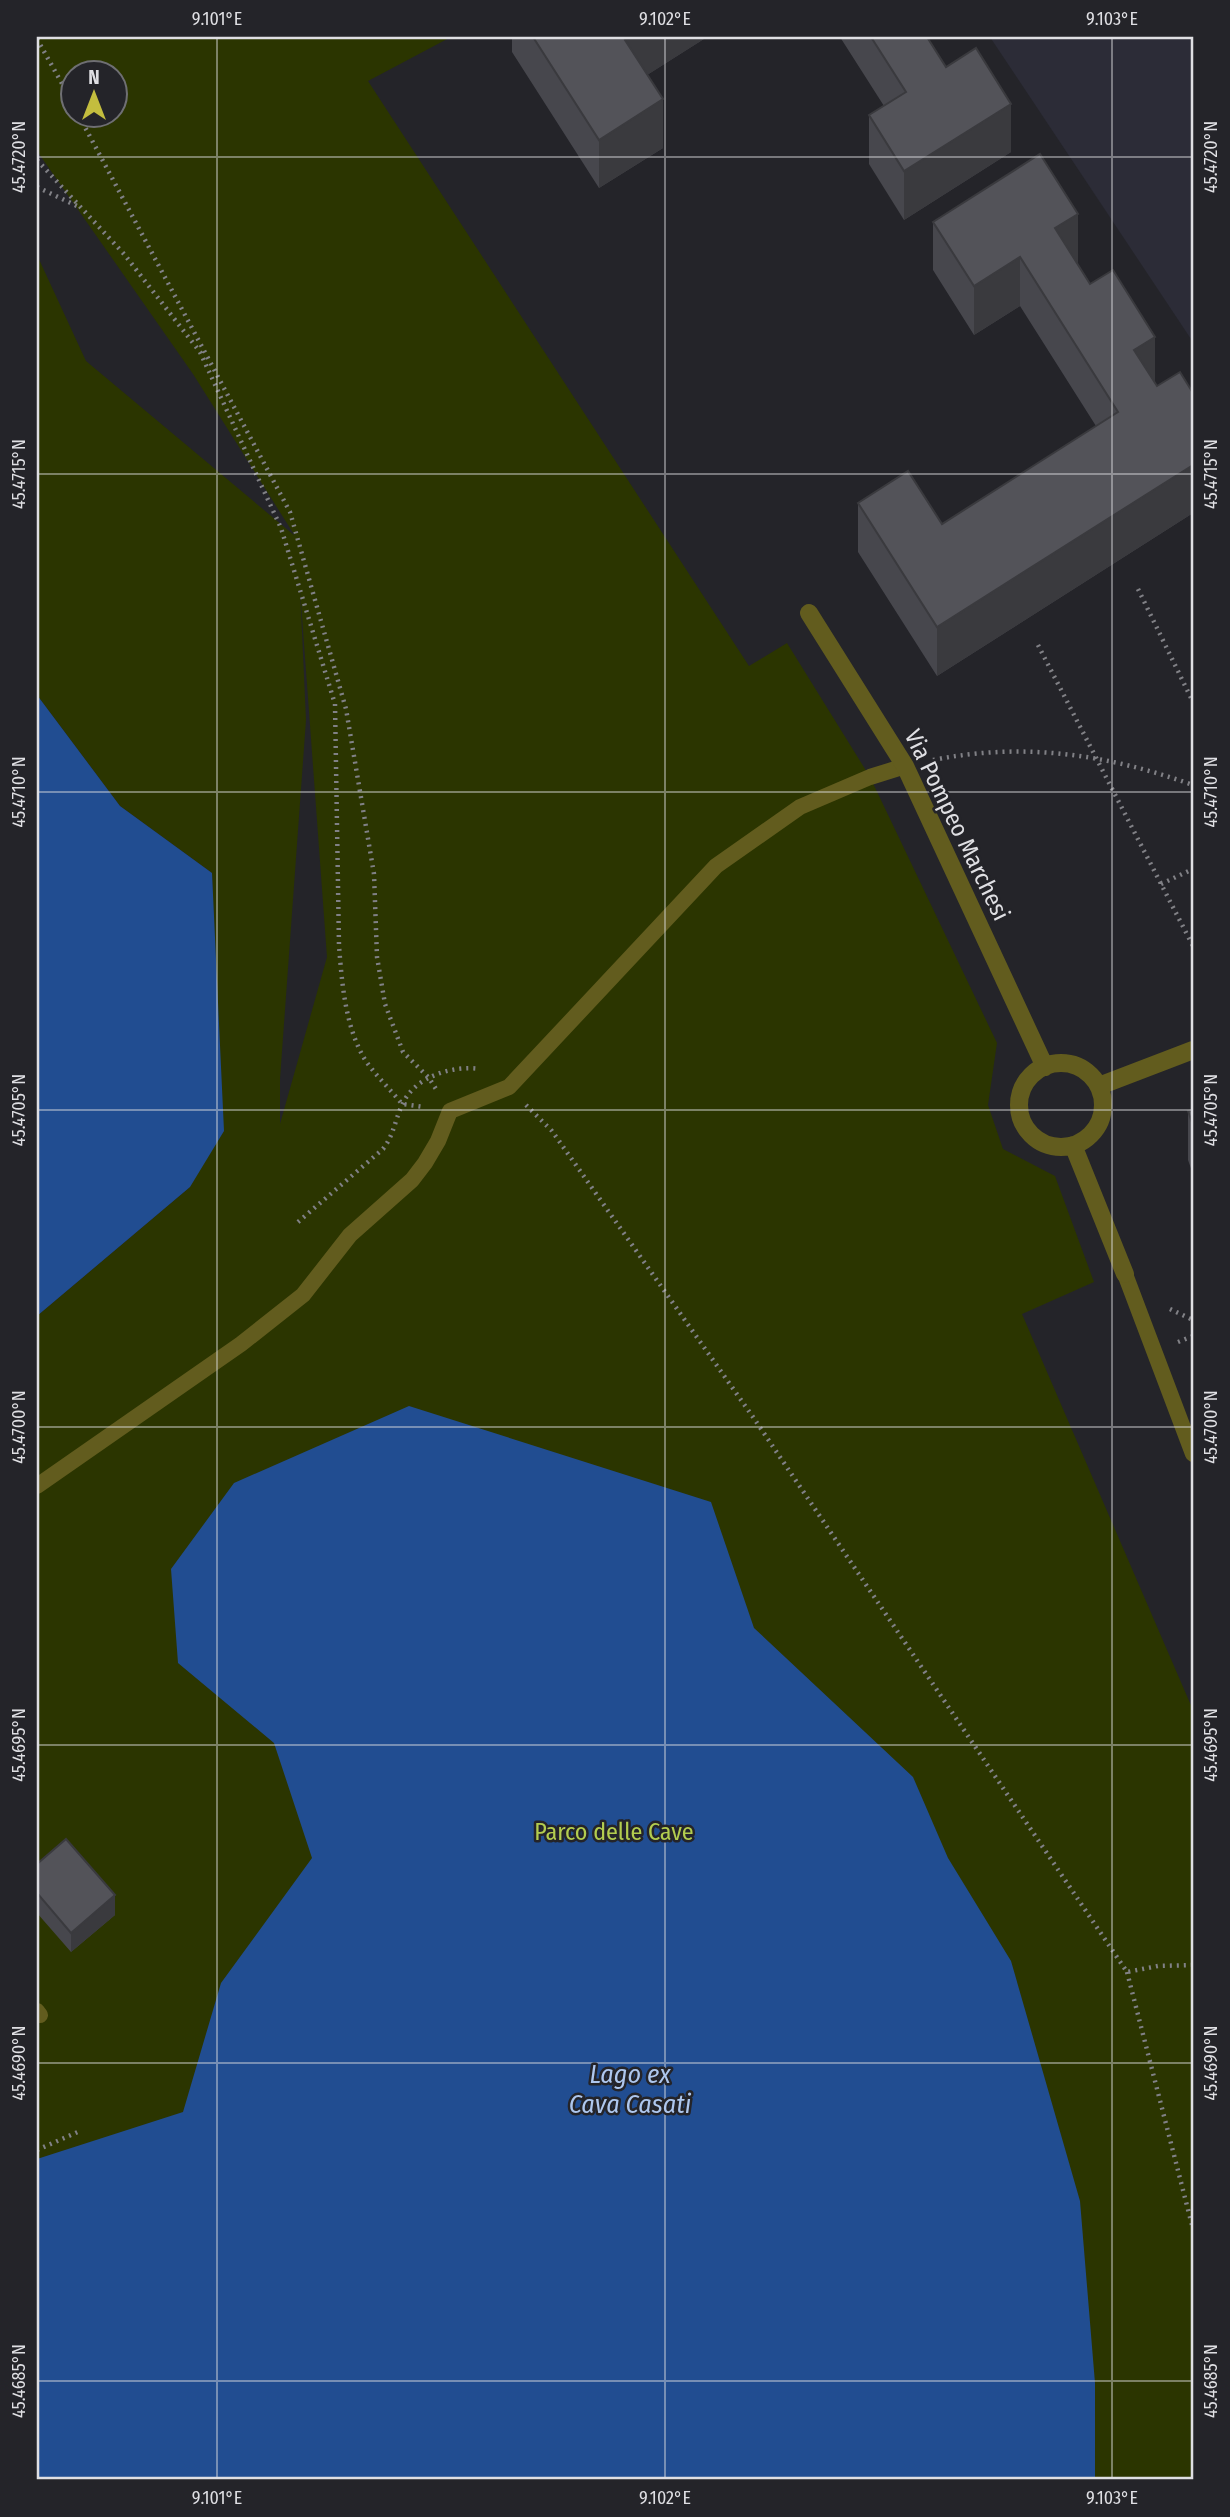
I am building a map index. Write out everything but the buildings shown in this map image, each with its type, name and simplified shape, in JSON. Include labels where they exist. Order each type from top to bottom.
[{"type":"street","name":"Via Pompeo Marchesi","points":[[809,614],[905,766],[1045,1067]]},
{"type":"street","points":[[1099,1086],[1193,1050]]},
{"type":"street","points":[[1065,1063],[1075,1065],[1085,1070],[1099,1086],[1103,1106],[1098,1126],[1073,1145],[1048,1145],[1028,1130],[1022,1119],[1020,1094],[1034,1073],[1045,1067],[1065,1063]]},
{"type":"street","points":[[1073,1145],[1125,1274]]},
{"type":"lane","points":[[37,1486],[241,1344],[303,1295],[350,1235],[411,1180],[425,1163],[438,1141],[450,1111],[509,1087],[716,866],[800,807],[870,777],[905,766]]},
{"type":"lane","points":[[1125,1274],[1188,1424],[1193,1454]]},
{"type":"path","points":[[37,38],[60,80]]},
{"type":"path","points":[[86,130],[290,512],[346,709],[373,874],[377,957],[385,1004],[403,1052],[429,1078],[416,1086],[402,1104],[392,1138],[383,1149],[298,1222]]},
{"type":"path","points":[[37,160],[124,254],[200,352],[281,528],[335,704],[339,946],[341,979],[349,1018],[364,1058],[402,1104],[450,1111]]},
{"type":"path","points":[[37,187],[82,209]]},
{"type":"path","points":[[1138,589],[1193,702]]},
{"type":"path","points":[[1038,645],[1193,946]]},
{"type":"path","points":[[905,766],[974,752],[1040,750],[1099,759],[1193,785]]},
{"type":"path","points":[[1161,884],[1193,869]]},
{"type":"path","points":[[509,1087],[552,1131],[745,1406],[1127,1972],[1193,2228]]},
{"type":"path","points":[[1166,1298],[1170,1311],[1193,1320]]},
{"type":"path","points":[[1127,1972],[1158,1966],[1193,1965]]},
{"type":"path","points":[[37,2150],[80,2131]]},
{"type":"shaded area","points":[[990,37],[1193,37],[1193,342]]},
{"type":"green space","name":"Parco delle Cave","points":[[37,37],[451,37],[368,81],[749,666],[787,643],[870,777],[997,1043],[988,1105],[1003,1149],[1055,1176],[1094,1282],[1022,1314],[1193,1710],[1193,2480],[37,2480],[37,1316],[190,1187],[215,963],[212,873],[120,806],[37,695],[37,255],[86,361],[295,536],[193,374],[37,151]],"holes":[[[300,589],[327,957],[280,1124],[280,1079],[306,720]]]},
{"type":"water","points":[[37,695],[120,806],[212,873],[224,1131],[190,1187],[37,1316]]},
{"type":"water","name":"Lago ex Cava Casati","points":[[409,1406],[711,1502],[754,1628],[913,1777],[948,1858],[1011,1961],[1080,2201],[1095,2383],[1095,2480],[37,2480],[37,2159],[183,2112],[221,1983],[312,1858],[274,1743],[178,1663],[171,1569],[234,1483]]}]
